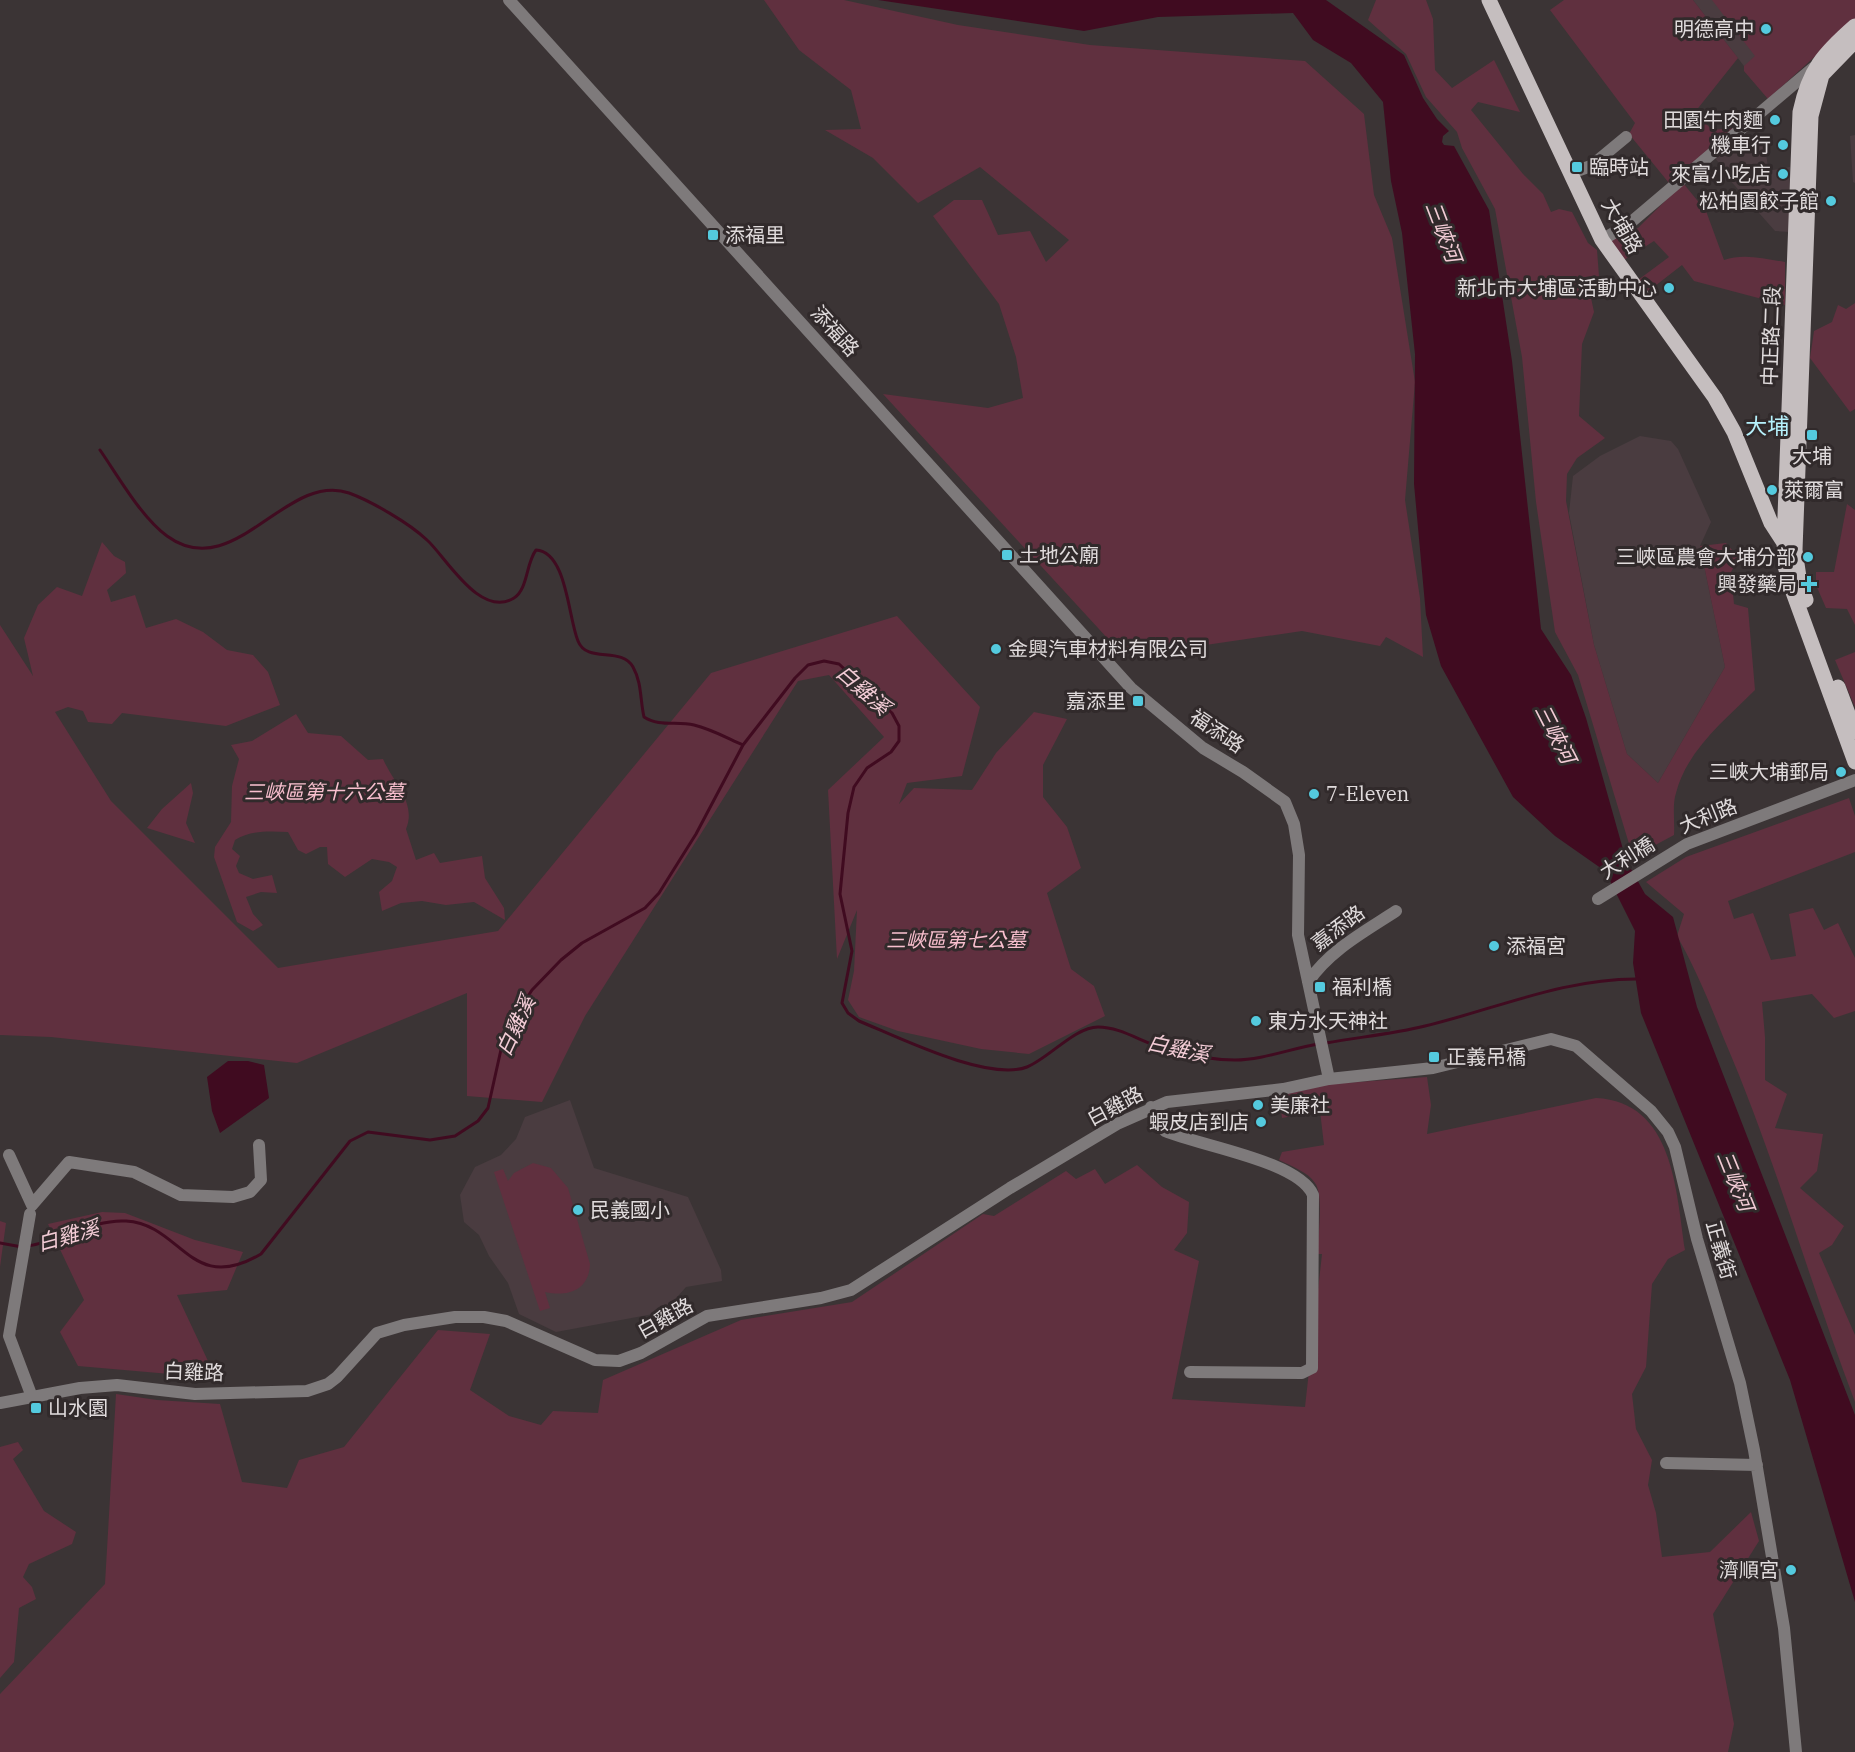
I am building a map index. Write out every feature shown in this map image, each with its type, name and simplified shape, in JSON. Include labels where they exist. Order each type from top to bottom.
[{"type":"main road","name":"大埔路","points":[[1489,0],[1602,240],[1715,398],[1734,432],[1770,523],[1789,546]]},
{"type":"main road","name":"中正路二段","points":[[1855,26],[1832,46],[1817,71],[1800,112],[1789,546],[1790,584],[1855,762]]},
{"type":"main road","name":"中正路二段","points":[[1817,71],[1855,41]]},
{"type":"main road","name":"中正路二段","points":[[1789,546],[1800,584],[1855,732]]},
{"type":"street","name":"添福路","points":[[509,0],[1131,688]]},
{"type":"street","points":[[1602,240],[1630,223],[1817,71]]},
{"type":"street","points":[[1571,173],[1591,166],[1626,137]]},
{"type":"street","name":"福添路","points":[[1131,688],[1203,748],[1243,772],[1285,802],[1294,824],[1299,855],[1298,934],[1308,982]]},
{"type":"street","name":"大利路","points":[[1677,850],[1687,844],[1855,780]]},
{"type":"street","name":"大利橋","points":[[1598,899],[1677,850]]},
{"type":"street","name":"嘉添路","points":[[1308,982],[1318,968],[1337,950],[1396,911]]},
{"type":"street","points":[[1308,982],[1329,1079]]},
{"type":"street","name":"正義街","points":[[1329,1079],[1433,1068],[1551,1039],[1565,1041],[1587,1053],[1632,1093],[1668,1132],[1675,1147],[1697,1239],[1740,1383],[1757,1465],[1784,1628],[1796,1752]]},
{"type":"street","name":"白雞路","points":[[0,1402],[117,1385],[195,1394],[307,1390],[328,1384],[337,1377],[377,1333],[396,1327],[456,1317],[484,1317],[506,1321],[595,1360],[619,1361],[641,1353],[707,1316],[821,1298],[851,1290],[1010,1188],[1151,1107],[1180,1099],[1266,1091],[1329,1079]]},
{"type":"street","points":[[1151,1107],[1155,1119],[1165,1131],[1271,1165],[1303,1180],[1313,1195],[1312,1368],[1302,1373],[1190,1372]]},
{"type":"street","points":[[9,1155],[32,1205],[69,1162],[134,1172],[181,1195],[233,1197],[250,1192],[261,1180],[259,1145]]},
{"type":"street","points":[[30,1214],[9,1336],[32,1397]]},
{"type":"street","points":[[1666,1463],[1757,1465]]},
{"type":"shaded area","name":"明德高中","points":[[1693,0],[1853,0],[1754,79]]},
{"type":"shaded area","points":[[1763,134],[1768,167],[1729,175],[1714,157],[1731,142]]},
{"type":"shaded area","points":[[1855,135],[1855,183],[1853,182],[1850,136]]},
{"type":"shaded area","points":[[1790,167],[1789,232],[1775,231],[1728,178]]},
{"type":"shaded area","points":[[1640,436],[1671,441],[1678,449],[1711,522],[1700,546],[1725,667],[1658,783],[1627,754],[1594,645],[1569,513],[1573,476],[1600,456]]},
{"type":"shaded area","name":"民義國小","points":[[570,1100],[594,1168],[688,1197],[721,1270],[722,1281],[686,1287],[664,1312],[556,1332],[519,1314],[508,1283],[489,1256],[479,1235],[464,1222],[460,1195],[475,1167],[501,1155],[516,1139],[525,1117]]},
{"type":"green space","points":[[764,0],[844,0],[958,25],[1090,45],[1305,61],[1364,114],[1374,195],[1392,238],[1415,382],[1405,500],[1420,598],[1423,657],[1386,637],[1380,646],[1302,631],[1192,647],[1121,653],[883,394],[988,408],[1023,398],[1016,357],[999,304],[933,216],[954,200],[982,200],[998,235],[1030,231],[1046,262],[1069,240],[980,167],[918,203],[873,158],[825,130],[861,129],[851,90],[799,50]]},
{"type":"green space","points":[[1376,0],[1426,0],[1433,19],[1435,70],[1452,88],[1494,60],[1520,112],[1478,102],[1471,110],[1523,174],[1543,194],[1551,212],[1559,209],[1572,212],[1588,243],[1597,250],[1599,276],[1590,293],[1594,312],[1582,344],[1579,416],[1605,438],[1577,458],[1567,474],[1566,501],[1594,645],[1627,754],[1658,783],[1725,667],[1700,546],[1726,543],[1739,558],[1731,572],[1734,604],[1748,608],[1755,690],[1708,737],[1681,777],[1675,798],[1674,835],[1633,857],[1578,675],[1555,632],[1536,502],[1522,357],[1495,209],[1462,148],[1457,132],[1426,97],[1406,54],[1368,20]]},
{"type":"green space","points":[[1564,0],[1693,0],[1738,58],[1695,112],[1712,130],[1735,128],[1669,183],[1629,134],[1635,123],[1550,10]]},
{"type":"green space","name":"明德高中","points":[[1712,0],[1855,0],[1855,20],[1768,99],[1744,71],[1744,66],[1755,56]]},
{"type":"green space","points":[[1683,183],[1706,211],[1724,260],[1747,257],[1785,262],[1785,305],[1694,281],[1682,265],[1646,293],[1638,280],[1669,257],[1654,241],[1624,260],[1608,241],[1638,228]]},
{"type":"green space","points":[[1855,303],[1855,409],[1850,412],[1810,358],[1814,331],[1832,322],[1838,305],[1846,309]]},
{"type":"green space","points":[[1847,504],[1855,510],[1855,625],[1847,609],[1826,608],[1816,585],[1816,572],[1834,572]]},
{"type":"green space","name":"三峽區第七公墓","points":[[102,542],[114,556],[125,562],[126,573],[107,590],[111,602],[135,595],[146,628],[176,619],[203,632],[227,650],[253,655],[268,672],[280,705],[226,726],[122,713],[112,724],[88,722],[83,711],[68,707],[55,712],[111,801],[278,968],[498,931],[711,673],[897,616],[980,707],[962,776],[907,783],[899,804],[914,788],[972,790],[996,753],[1034,712],[1067,719],[1043,765],[1043,797],[1067,827],[1081,868],[1047,893],[1071,969],[1094,986],[1105,1016],[1029,1054],[981,1049],[898,1031],[859,1017],[848,1000],[854,971],[857,910],[837,959],[828,790],[884,737],[829,675],[798,681],[585,1016],[542,1102],[467,1096],[467,993],[297,1063],[51,1037],[0,1035],[0,625],[33,676],[24,638],[38,605],[57,587],[82,596]]},
{"type":"green space","points":[[1855,652],[1855,707],[1835,660]]},
{"type":"green space","name":"三峽區第十六公墓","points":[[296,714],[308,733],[341,736],[368,760],[383,759],[406,801],[409,819],[406,829],[416,860],[434,853],[440,863],[482,856],[485,878],[504,908],[505,920],[474,902],[446,905],[422,901],[401,903],[382,911],[379,892],[392,881],[397,867],[389,862],[372,859],[345,877],[328,864],[327,847],[320,847],[306,854],[298,850],[288,832],[267,831],[235,840],[232,849],[240,856],[236,866],[239,873],[253,879],[272,875],[277,893],[261,892],[246,897],[253,914],[263,925],[253,931],[237,922],[214,857],[215,847],[231,822],[232,786],[239,759],[231,745],[252,741]]},
{"type":"green space","points":[[191,783],[193,793],[186,823],[195,843],[147,828],[162,809]]},
{"type":"green space","points":[[1849,798],[1855,816],[1855,852],[1728,901],[1734,919],[1753,913],[1771,960],[1796,956],[1789,914],[1813,908],[1824,930],[1838,923],[1855,958],[1855,1011],[1834,1018],[1812,994],[1762,1002],[1765,1080],[1787,1094],[1775,1128],[1823,1134],[1817,1171],[1800,1188],[1844,1226],[1832,1245],[1819,1253],[1855,1335],[1855,1402],[1760,1128],[1702,987],[1677,936],[1684,914],[1646,882],[1686,857]]},
{"type":"green space","points":[[1427,1077],[1431,1105],[1427,1134],[1596,1098],[1622,1103],[1642,1115],[1656,1132],[1666,1153],[1678,1202],[1685,1250],[1668,1259],[1652,1284],[1646,1367],[1632,1394],[1636,1429],[1652,1460],[1648,1485],[1656,1513],[1662,1557],[1710,1552],[1751,1512],[1759,1541],[1713,1614],[1734,1724],[1728,1752],[0,1752],[0,1694],[105,1584],[116,1394],[157,1400],[220,1404],[242,1482],[287,1488],[299,1460],[344,1447],[438,1330],[490,1334],[470,1390],[509,1416],[541,1425],[553,1411],[598,1413],[603,1380],[741,1320],[852,1302],[983,1214],[994,1216],[1066,1171],[1076,1179],[1095,1169],[1105,1184],[1137,1165],[1162,1187],[1189,1202],[1187,1233],[1174,1250],[1199,1261],[1172,1399],[1305,1407],[1322,1254],[1317,1254],[1319,1197],[1318,1189],[1312,1179],[1279,1160],[1282,1152],[1324,1145],[1320,1111],[1282,1118],[1279,1096],[1330,1084]]},
{"type":"green space","points":[[533,1163],[551,1168],[568,1188],[590,1264],[586,1280],[575,1290],[561,1294],[545,1292],[550,1308],[540,1311],[494,1172],[503,1169],[508,1181],[514,1173]]},
{"type":"green space","points":[[102,1212],[125,1213],[195,1240],[243,1252],[227,1290],[177,1295],[216,1378],[78,1366],[60,1332],[84,1300],[48,1224]]},
{"type":"green space","points":[[0,1221],[6,1223],[0,1267]]},
{"type":"green space","points":[[18,1442],[23,1450],[13,1459],[44,1511],[76,1532],[72,1544],[29,1564],[23,1577],[32,1587],[36,1599],[19,1608],[14,1662],[0,1678],[0,1447]]},
{"type":"water","name":"三峽河","points":[[878,0],[1326,0],[1404,55],[1423,98],[1437,119],[1449,131],[1443,136],[1442,142],[1444,145],[1454,146],[1489,210],[1512,361],[1541,629],[1571,675],[1586,718],[1626,860],[1645,894],[1673,917],[1697,1007],[1855,1415],[1855,1602],[1790,1380],[1641,1013],[1633,963],[1635,931],[1605,871],[1555,836],[1513,797],[1441,666],[1426,615],[1414,484],[1415,354],[1402,233],[1391,181],[1383,102],[1351,63],[1313,40],[1293,13],[1158,17],[1084,31]]},
{"type":"water","points":[[228,1061],[248,1061],[264,1065],[269,1098],[220,1133],[212,1111],[207,1077]]},
{"type":"waterway","points":[[100,450],[131,496],[157,528],[167,536],[191,547],[215,547],[237,538],[303,497],[326,491],[349,493],[368,501],[400,520],[427,540],[465,583],[489,600],[501,602],[519,594],[536,550],[546,554],[560,573],[578,641],[582,648],[596,654],[621,657],[628,661],[636,673],[644,717],[656,722],[700,727],[743,745]]},
{"type":"waterway","name":"白雞溪","points":[[28,1246],[101,1223],[126,1221],[145,1225],[161,1233],[202,1263],[218,1267],[237,1265],[261,1254],[350,1141],[368,1132],[430,1140],[455,1136],[478,1121],[488,1108],[502,1045],[515,1016],[532,990],[561,960],[582,943],[645,908],[659,893],[696,834],[743,745],[795,678],[808,665],[824,661],[839,664],[892,713],[899,726],[899,741],[891,752],[867,768],[854,787],[848,813],[840,894],[852,951],[842,1003],[848,1013],[859,1021],[943,1056],[990,1068],[1010,1070],[1027,1067],[1071,1037],[1089,1028],[1098,1027],[1116,1030],[1158,1047],[1218,1059],[1256,1058],[1319,1044]]},
{"type":"waterway","name":"白雞溪","points":[[1326,1043],[1425,1026],[1557,989],[1611,980],[1639,979]]},
{"type":"waterway","name":"白雞溪","points":[[0,1243],[22,1247]]},
{"type":"place","name":"明德高中","points":[[1766,29]]},
{"type":"place","name":"田園牛肉麵","points":[[1775,120]]},
{"type":"place","name":"機車行","points":[[1783,145]]},
{"type":"place","name":"臨時站","points":[[1577,167]]},
{"type":"place","name":"來富小吃店","points":[[1783,174]]},
{"type":"place","name":"松柏園餃子館","points":[[1831,201]]},
{"type":"place","name":"添福里","points":[[713,235]]},
{"type":"place","name":"新北市大埔區活動中心","points":[[1669,288]]},
{"type":"place","name":"大埔","points":[[1812,435]]},
{"type":"place","name":"萊爾富","points":[[1772,490]]},
{"type":"place","name":"土地公廟","points":[[1007,555]]},
{"type":"place","name":"三峽區農會大埔分部","points":[[1808,557]]},
{"type":"place","name":"興發藥局","points":[[1809,584]]},
{"type":"place","name":"金興汽車材料有限公司","points":[[996,649]]},
{"type":"place","name":"嘉添里","points":[[1138,701]]},
{"type":"place","name":"三峽大埔郵局","points":[[1841,772]]},
{"type":"place","name":"7-Eleven","points":[[1314,794]]},
{"type":"place","name":"添福宮","points":[[1494,946]]},
{"type":"place","name":"福利橋","points":[[1320,987]]},
{"type":"place","name":"東方水天神社","points":[[1256,1021]]},
{"type":"place","name":"正義吊橋","points":[[1434,1057]]},
{"type":"place","name":"美廉社","points":[[1258,1105]]},
{"type":"place","name":"蝦皮店到店","points":[[1261,1122]]},
{"type":"place","name":"民義國小","points":[[578,1210]]},
{"type":"place","name":"山水園","points":[[36,1408]]},
{"type":"place","name":"濟順宮","points":[[1791,1570]]},
{"type":"district","name":"大埔","points":[[1767,426]]}]
